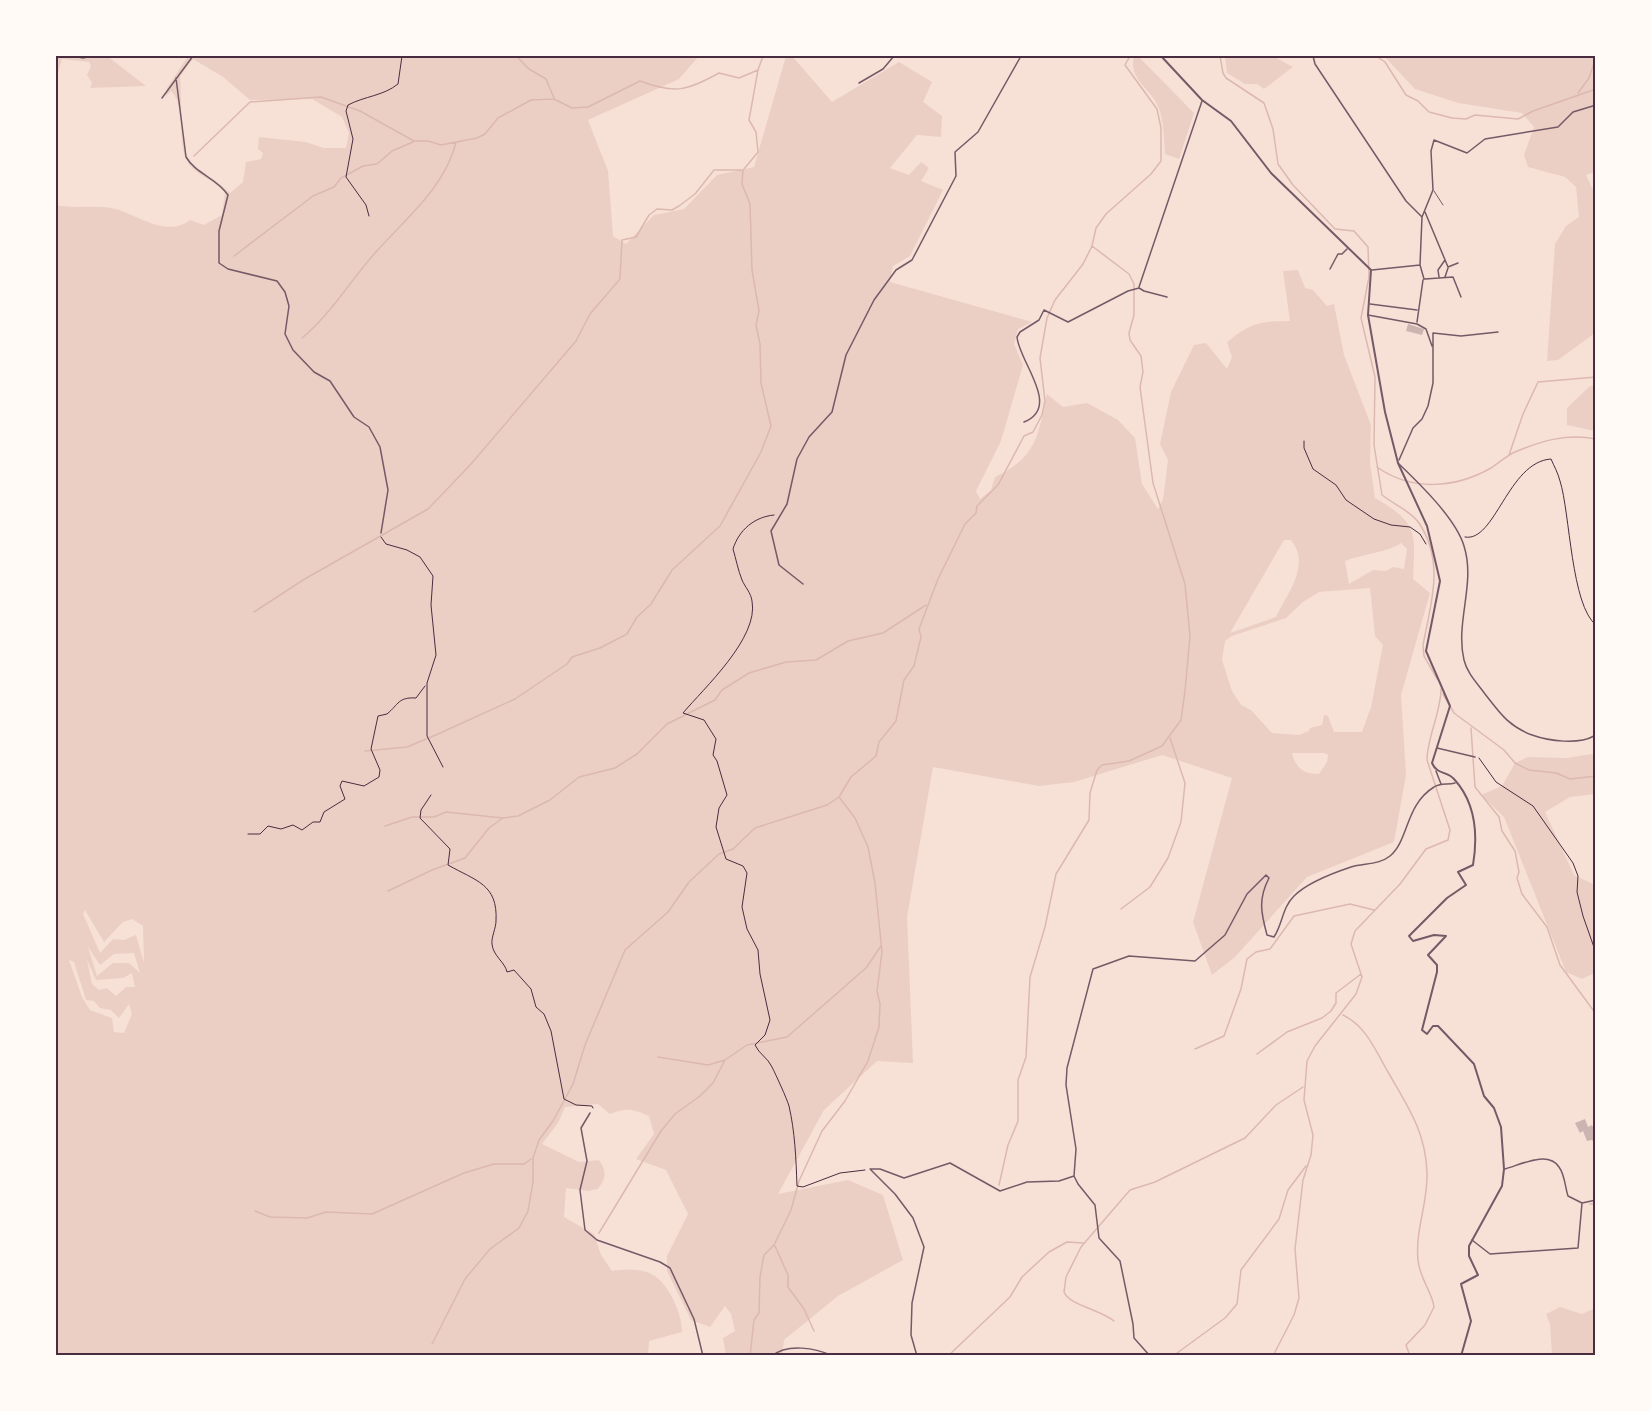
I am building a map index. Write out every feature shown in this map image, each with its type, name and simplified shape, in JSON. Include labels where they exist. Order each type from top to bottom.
[{"type":"street","points":[[162,98],[193,56]]},
{"type":"street","points":[[859,83],[883,69],[894,56]]},
{"type":"street","points":[[802,584],[783,570],[776,555],[771,531],[787,504],[797,459],[808,437],[832,412],[846,355],[874,300],[896,270],[912,260],[926,238],[935,213],[956,177],[955,152],[978,132],[1021,56]]},
{"type":"street","points":[[1161,56],[1202,100],[1232,122],[1271,173],[1371,270],[1420,265]]},
{"type":"street","points":[[1313,56],[1315,64],[1406,201],[1422,217]]},
{"type":"street","points":[[176,78],[186,157],[190,164],[216,181],[228,195],[219,231],[219,263],[228,269],[278,281],[285,292],[289,306],[285,334],[293,350],[314,372],[330,381],[354,417],[369,427],[380,447],[388,490],[381,533]]},
{"type":"street","points":[[171,87],[176,91]]},
{"type":"street","points":[[1139,288],[1202,100]]},
{"type":"street","points":[[1417,324],[1417,310],[1424,279],[1420,265],[1422,217],[1433,190],[1431,151],[1434,140],[1467,153],[1485,139],[1558,127],[1573,112],[1596,105]]},
{"type":"street","points":[[1424,212],[1448,267],[1445,277]]},
{"type":"street","points":[[1330,269],[1338,254],[1342,254],[1347,248]]},
{"type":"street","points":[[1439,278],[1438,270],[1445,259]]},
{"type":"street","points":[[1448,267],[1458,263]]},
{"type":"street","points":[[1371,270],[1368,315],[1385,412],[1398,463],[1427,526],[1440,581],[1426,651],[1450,706],[1432,763],[1439,785]]},
{"type":"street","points":[[1424,279],[1453,277],[1461,297]]},
{"type":"street","points":[[1024,422],[1033,417],[1039,408],[1040,396],[1036,382],[1023,361],[1017,344],[1020,332],[1039,320],[1044,310],[1068,322],[1128,291],[1139,288],[1167,297]]},
{"type":"street","points":[[1368,303],[1417,310]]},
{"type":"street","points":[[1368,315],[1417,324],[1426,329],[1433,346]]},
{"type":"street","points":[[1398,463],[1413,428],[1422,419],[1428,406],[1433,383],[1433,333],[1461,336],[1498,332]]},
{"type":"street","points":[[1398,463],[1418,483],[1460,535],[1468,567],[1461,635],[1464,661],[1473,681],[1500,716],[1515,729],[1543,738],[1586,740],[1594,736]]},
{"type":"street","points":[[1436,748],[1475,757]]},
{"type":"street","points":[[1436,771],[1453,777],[1474,811],[1473,865],[1458,872],[1459,877],[1465,881],[1464,888],[1447,898],[1409,936],[1413,941],[1434,935],[1446,936],[1428,955],[1437,964],[1437,972],[1422,1030],[1427,1034],[1433,1026],[1438,1026],[1473,1064],[1484,1096],[1494,1108],[1500,1122],[1504,1169],[1499,1192],[1472,1240],[1469,1256],[1478,1275],[1461,1284],[1471,1321],[1461,1356]]},
{"type":"street","points":[[1150,1356],[1134,1338],[1120,1262],[1099,1238],[1095,1205],[1074,1176],[1076,1149],[1066,1085],[1067,1068],[1093,969],[1129,956],[1195,961],[1225,935],[1247,894],[1266,875],[1269,878],[1261,897],[1260,907],[1267,935],[1274,937],[1286,905],[1295,895],[1351,867],[1380,862],[1389,856],[1404,833],[1410,813],[1433,787],[1456,782]]},
{"type":"street","points":[[590,1113],[580,1128],[587,1161],[580,1190],[585,1230],[597,1240],[660,1262],[670,1268],[694,1319],[703,1356]]},
{"type":"street","points":[[1504,1169],[1544,1158],[1552,1160],[1559,1166],[1568,1196],[1582,1203],[1596,1200]]},
{"type":"street","points":[[870,1169],[880,1169],[904,1178],[950,1163],[1000,1191],[1027,1182],[1059,1181],[1074,1176]]},
{"type":"street","points":[[870,1169],[895,1194],[913,1218],[924,1247],[912,1303],[911,1335],[917,1356]]},
{"type":"street","points":[[1472,1240],[1490,1254],[1578,1248],[1582,1203]]},
{"type":"street","points":[[772,1356],[786,1347],[821,1351],[833,1356]]},
{"type":"lane","points":[[1433,190],[1443,201],[1443,205]]},
{"type":"path","points":[[56,58],[63,56]]},
{"type":"path","points":[[68,56],[83,58],[96,56]]},
{"type":"path","points":[[369,216],[366,205],[346,177],[353,139],[346,111],[348,105],[388,92],[399,84],[402,56]]},
{"type":"path","points":[[1304,441],[1304,448],[1313,469],[1336,485],[1346,500],[1374,519],[1391,525],[1410,527],[1420,534],[1426,544]]},
{"type":"path","points":[[1460,535],[1472,538],[1483,532],[1518,478],[1542,460],[1551,459],[1561,481],[1568,535],[1586,613],[1596,625]]},
{"type":"path","points":[[780,516],[771,515],[751,521],[735,544],[733,549],[742,582],[753,603],[751,619],[740,642],[720,673],[683,713],[704,720],[716,740],[713,755],[727,795],[717,815],[717,834],[726,859],[743,866],[747,873],[742,907],[747,929],[758,950],[760,974],[770,1014],[768,1029],[756,1048],[768,1059],[781,1091],[789,1103],[796,1138],[794,1164],[797,1186],[803,1187],[840,1173],[870,1169]]},
{"type":"path","points":[[381,533],[381,540],[387,544],[414,552],[433,576],[431,605],[436,655],[427,683],[427,736],[443,767]]},
{"type":"path","points":[[248,834],[260,834],[268,826],[281,829],[293,825],[302,830],[313,822],[320,822],[324,812],[345,799],[340,786],[342,781],[364,786],[379,777],[380,770],[371,749],[378,716],[387,714],[397,701],[404,697],[416,698],[425,686]]},
{"type":"path","points":[[1475,757],[1480,758],[1489,775],[1496,782],[1528,800],[1568,855],[1578,876],[1577,892],[1596,953]]},
{"type":"path","points":[[431,795],[421,810],[420,818],[450,849],[448,865],[490,890],[497,905],[496,927],[491,942],[494,949],[506,966],[507,972],[519,972],[531,989],[536,1007],[544,1014],[555,1047],[555,1062],[564,1099],[576,1105],[592,1106],[590,1113]]},
{"type":"shaded area","points":[[56,56],[107,56],[146,86],[90,88],[92,83],[87,75],[91,66],[89,62],[62,59],[56,80]]},
{"type":"shaded area","points":[[188,56],[699,56],[679,79],[588,120],[608,171],[613,236],[626,244],[654,215],[684,209],[717,175],[754,167],[786,56],[792,56],[832,102],[899,62],[932,82],[923,102],[942,116],[941,137],[917,135],[890,168],[909,175],[921,162],[929,168],[921,181],[943,190],[910,256],[893,266],[890,282],[1032,322],[1018,329],[1014,344],[1023,365],[1001,441],[976,491],[980,499],[991,490],[995,477],[1020,462],[1028,453],[1038,433],[1047,394],[1063,407],[1087,403],[1118,420],[1135,438],[1142,484],[1158,509],[1163,499],[1168,460],[1160,444],[1171,392],[1194,345],[1206,343],[1227,369],[1232,357],[1227,342],[1256,324],[1290,321],[1283,271],[1298,270],[1305,288],[1313,290],[1327,306],[1334,304],[1344,355],[1371,425],[1370,463],[1375,498],[1407,522],[1413,540],[1413,579],[1430,593],[1401,695],[1406,775],[1394,842],[1307,877],[1235,957],[1212,975],[1193,922],[1232,778],[1162,755],[1074,782],[1039,786],[933,767],[907,917],[913,1063],[877,1061],[824,1110],[778,1194],[848,1180],[883,1195],[903,1260],[838,1296],[784,1340],[782,1355],[726,1355],[723,1338],[735,1331],[731,1314],[725,1306],[710,1327],[691,1320],[667,1271],[667,1256],[688,1214],[666,1170],[636,1159],[654,1134],[649,1116],[630,1110],[610,1114],[598,1104],[565,1107],[558,1123],[542,1144],[579,1162],[599,1160],[604,1172],[601,1185],[598,1189],[588,1191],[566,1188],[564,1217],[594,1234],[601,1255],[612,1271],[634,1270],[650,1273],[666,1287],[674,1301],[680,1317],[682,1332],[649,1341],[648,1355],[56,1355],[56,205],[111,208],[151,223],[171,227],[190,220],[204,225],[222,215],[225,193],[216,184],[194,170],[186,159],[183,151],[179,106],[171,91],[166,96],[167,88]],"holes":[[[193,59],[223,77],[250,100],[312,99],[342,117],[349,133],[346,148],[324,148],[306,142],[259,137],[258,149],[263,153],[261,159],[246,162],[243,182],[230,193],[189,160],[182,132],[180,76]],[[1284,540],[1291,540],[1297,549],[1298,569],[1296,578],[1276,617],[1230,633]],[[1401,543],[1407,549],[1404,569],[1393,567],[1386,571],[1373,570],[1349,584],[1345,561]],[[1370,588],[1375,636],[1383,645],[1371,707],[1362,732],[1334,732],[1328,716],[1324,715],[1322,725],[1310,728],[1309,731],[1299,735],[1272,733],[1251,710],[1241,705],[1232,691],[1222,660],[1225,641],[1232,636],[1286,618],[1303,602],[1319,592]],[[1292,753],[1328,755],[1327,762],[1319,774],[1304,771],[1296,763]],[[85,910],[104,942],[123,922],[132,919],[143,926],[144,963],[136,935],[124,940],[113,939],[100,953],[83,914]],[[88,947],[100,965],[114,954],[134,953],[140,973],[129,963],[113,963],[97,976]],[[69,960],[74,962],[86,1000],[94,1001],[100,1008],[111,1010],[119,1018],[129,1004],[132,1014],[124,1033],[114,1032],[112,1018],[90,1010],[82,997]],[[87,960],[96,980],[123,978],[132,973],[135,987],[126,987],[116,996],[107,988],[99,990],[92,984]]]},
{"type":"shaded area","points":[[1134,56],[1138,56],[1194,113],[1179,159],[1165,154],[1160,111],[1134,71]]},
{"type":"shaded area","points":[[1225,56],[1273,56],[1293,67],[1264,89],[1257,84],[1245,84],[1227,73]]},
{"type":"shaded area","points":[[1384,56],[1595,56],[1595,172],[1586,175],[1595,194],[1595,333],[1558,360],[1547,361],[1555,244],[1566,226],[1579,217],[1576,187],[1565,177],[1528,167],[1524,155],[1534,127],[1522,113],[1458,103],[1415,89]]},
{"type":"shaded area","points":[[1595,384],[1595,431],[1567,425],[1567,408]]},
{"type":"shaded area","points":[[1595,755],[1595,794],[1570,797],[1545,812],[1574,875],[1595,885],[1595,973],[1582,979],[1566,972],[1504,817],[1481,795],[1502,786],[1515,763],[1528,757],[1567,758]]},
{"type":"shaded area","points":[[1560,1307],[1582,1314],[1595,1308],[1595,1355],[1552,1355],[1550,1324],[1546,1314]]},
{"type":"building","points":[[1408,324],[1424,329],[1422,335],[1406,331]]},
{"type":"building","points":[[1585,1119],[1588,1127],[1592,1125],[1596,1133],[1596,1146],[1592,1140],[1587,1141],[1583,1131],[1580,1133],[1575,1123]]},
{"type":"waterway","points":[[516,56],[529,69],[546,79],[554,98]]},
{"type":"waterway","points":[[744,169],[758,152],[756,132],[749,120],[758,70],[763,56]]},
{"type":"waterway","points":[[432,1344],[465,1279],[490,1249],[519,1228],[528,1211],[533,1182],[533,1158],[539,1140],[553,1121],[573,1084],[585,1045],[625,950],[668,912],[689,882],[719,854],[733,849],[755,828],[827,805],[839,797],[851,777],[876,756],[879,742],[896,721],[904,680],[914,666],[921,637],[919,629],[938,579],[965,524],[976,513],[977,506],[998,485],[1024,436],[1033,432],[1042,415],[1045,401],[1040,358],[1047,318],[1055,300],[1083,264],[1092,246],[1096,228],[1106,214],[1151,174],[1161,161],[1161,128],[1157,109],[1125,65],[1130,56]]},
{"type":"waterway","points":[[1220,56],[1226,78],[1264,103],[1273,129],[1278,164],[1293,185],[1335,229],[1354,231],[1368,247],[1369,277],[1361,318],[1375,377],[1374,445],[1382,495],[1416,519],[1427,538],[1432,553],[1434,583],[1423,645],[1424,656],[1437,679]]},
{"type":"waterway","points":[[1376,56],[1385,62],[1406,95],[1418,101],[1429,112],[1452,118],[1466,119],[1475,115],[1518,119],[1533,111],[1596,89]]},
{"type":"waterway","points":[[1578,93],[1589,78],[1596,57]]},
{"type":"waterway","points":[[194,156],[250,102],[321,97],[360,111],[414,141],[428,141],[441,145],[477,138],[485,134],[498,118],[531,100],[554,99],[572,108],[588,107],[640,81],[663,88],[681,89],[698,84],[719,73],[739,78],[758,70]]},
{"type":"waterway","points":[[234,256],[313,196],[334,187],[341,178],[363,166],[377,164],[392,151],[413,142]]},
{"type":"waterway","points":[[302,338],[322,319],[375,253],[423,202],[443,174],[456,142]]},
{"type":"waterway","points":[[254,612],[303,580],[428,509],[471,464],[576,341],[590,314],[620,279],[622,240],[636,237],[649,215],[657,209],[672,210],[695,194],[714,170],[742,170]]},
{"type":"waterway","points":[[365,751],[407,747],[438,734],[515,699],[567,664],[572,657],[600,648],[627,634],[637,617],[651,604],[672,570],[720,526],[761,452],[771,426],[761,383],[760,344],[756,325],[759,311],[752,270],[750,204],[742,184],[743,170]]},
{"type":"waterway","points":[[999,1185],[1008,1145],[1018,1121],[1018,1080],[1026,1057],[1030,977],[1045,927],[1056,874],[1089,820],[1090,793],[1097,770],[1102,765],[1129,761],[1162,746],[1181,720],[1185,691],[1190,636],[1185,584],[1153,483],[1140,387],[1143,372],[1141,356],[1130,340],[1129,333],[1134,315],[1134,284],[1129,274],[1092,246]]},
{"type":"waterway","points":[[1509,455],[1523,414],[1538,382],[1596,377]]},
{"type":"waterway","points":[[1377,467],[1405,481],[1419,484],[1449,483],[1477,475],[1512,454],[1544,441],[1575,437],[1596,439]]},
{"type":"waterway","points":[[385,826],[412,817],[434,817],[446,812],[503,818],[518,816],[550,800],[579,777],[615,768],[637,754],[667,724],[715,700],[722,690],[749,673],[786,662],[816,660],[848,641],[883,633],[926,605]]},
{"type":"waterway","points":[[1273,1356],[1294,1315],[1299,1298],[1295,1249],[1303,1180],[1311,1155],[1313,1135],[1304,1100],[1307,1061],[1315,1046],[1356,994],[1362,977],[1351,944],[1355,931],[1400,884],[1426,849],[1448,840],[1450,830],[1427,760],[1441,689]]},
{"type":"waterway","points":[[1443,694],[1454,713],[1504,750],[1515,763],[1529,770],[1556,773],[1570,779],[1596,776]]},
{"type":"waterway","points":[[1471,728],[1475,787],[1499,817],[1502,831],[1515,851],[1519,872],[1517,878],[1522,894],[1547,927],[1560,965],[1596,1014]]},
{"type":"waterway","points":[[1121,909],[1150,887],[1168,858],[1181,822],[1185,783],[1170,738]]},
{"type":"waterway","points":[[750,1356],[754,1320],[759,1313],[760,1277],[764,1255],[774,1245],[791,1210],[799,1181],[822,1131],[845,1101],[868,1061],[879,1027],[880,1004],[877,991],[882,952],[875,883],[868,847],[855,818],[839,797]]},
{"type":"waterway","points":[[388,891],[432,870],[465,858],[489,828],[503,818]]},
{"type":"waterway","points":[[1195,1049],[1224,1036],[1241,989],[1247,959],[1256,952],[1270,949],[1294,916],[1350,904],[1374,910]]},
{"type":"waterway","points":[[599,1233],[661,1131],[675,1114],[700,1096],[713,1083],[725,1060],[747,1045],[787,1037],[866,968],[881,946]]},
{"type":"waterway","points":[[1257,1054],[1287,1032],[1322,1018],[1331,1011],[1336,1003],[1336,993],[1361,974]]},
{"type":"waterway","points":[[1343,1015],[1358,1026],[1370,1040],[1414,1120],[1426,1158],[1427,1184],[1418,1238],[1418,1260],[1434,1307],[1425,1325],[1406,1345],[1410,1356]]},
{"type":"waterway","points":[[658,1057],[708,1065],[725,1060]]},
{"type":"waterway","points":[[1114,1321],[1078,1304],[1064,1292],[1066,1277],[1081,1247],[1130,1190],[1155,1182],[1245,1138],[1276,1105],[1303,1087]]},
{"type":"waterway","points":[[255,1211],[270,1217],[307,1218],[326,1212],[372,1214],[464,1173],[494,1164],[524,1164],[531,1159]]},
{"type":"waterway","points":[[1173,1356],[1225,1318],[1237,1304],[1241,1270],[1279,1219],[1288,1190],[1306,1166]]},
{"type":"waterway","points":[[1590,1204],[1596,1204]]},
{"type":"waterway","points":[[948,1356],[1010,1297],[1022,1277],[1049,1252],[1067,1242],[1083,1243]]},
{"type":"waterway","points":[[775,1246],[788,1275],[788,1287],[804,1309],[814,1331]]}]
